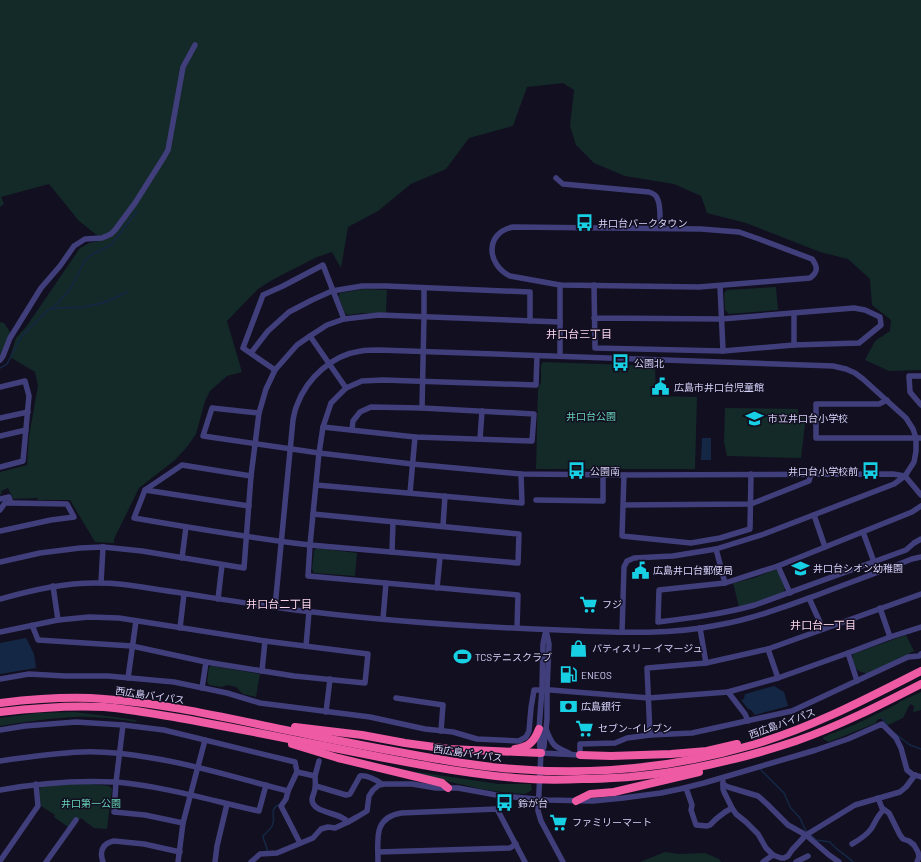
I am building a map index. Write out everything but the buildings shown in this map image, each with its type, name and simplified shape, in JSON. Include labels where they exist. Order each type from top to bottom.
[{"type":"highway","name":"西広島バイパス","points":[[0,703],[72,698],[133,702],[257,723],[303,734],[450,761],[502,768],[588,771],[660,765],[693,760],[753,745],[800,729],[921,671]]},
{"type":"highway","name":"西広島バイパス","points":[[0,712],[72,706],[132,710],[251,731],[461,772],[550,780],[631,777],[673,772],[747,756],[797,740],[840,723],[921,684]]},
{"type":"highway","points":[[257,723],[362,735],[405,743],[449,748],[541,755]]},
{"type":"highway","points":[[496,751],[527,746],[542,729]]},
{"type":"highway","points":[[577,754],[626,756],[707,751],[800,729]]},
{"type":"highway","points":[[251,731],[338,758],[442,783],[448,788]]},
{"type":"highway","points":[[576,801],[590,794],[614,792],[704,771],[747,756]]},
{"type":"street","points":[[0,360],[10,338],[41,288],[60,266],[74,246],[85,240],[102,238],[116,230],[164,157],[168,150],[184,67],[195,45]]},
{"type":"street","points":[[556,178],[562,184],[649,192],[654,194],[658,198],[660,228]]},
{"type":"street","points":[[513,227],[660,228],[739,232],[812,259],[816,264],[815,274],[810,278],[720,286],[560,285],[510,276],[503,273],[494,262],[492,252],[492,244],[496,237],[506,228],[513,227]]},
{"type":"street","points":[[275,370],[243,348],[263,295],[323,265],[344,319]]},
{"type":"street","points":[[560,285],[560,356]]},
{"type":"street","points":[[594,285],[594,318],[594,348],[723,351],[794,345],[859,343],[881,325],[880,317],[865,310],[854,308],[721,319],[594,318]]},
{"type":"street","points":[[250,352],[268,331],[289,312],[332,291],[362,286],[530,292],[530,321]]},
{"type":"street","points":[[720,286],[723,351]]},
{"type":"street","points":[[422,408],[424,288]]},
{"type":"street","points":[[794,313],[794,345]]},
{"type":"street","points":[[0,562],[40,553],[103,547],[142,551],[244,568],[251,476],[259,413],[266,389],[275,370],[297,345],[327,325],[344,319],[379,316],[560,322]]},
{"type":"street","points":[[310,336],[346,388]]},
{"type":"street","points":[[275,607],[293,420],[297,405],[305,389],[316,376],[328,364],[343,356],[360,351],[379,350],[833,366],[855,373],[906,418],[919,438],[914,462],[905,476],[894,484],[764,534],[716,549],[673,556],[634,558],[626,561],[624,567],[622,632]]},
{"type":"street","points":[[518,628],[518,595],[308,576],[310,545],[323,427],[331,403],[346,388],[362,382],[383,380],[536,385],[537,356]]},
{"type":"street","points":[[921,376],[909,376],[910,392],[921,404]]},
{"type":"street","points":[[0,386],[25,381],[29,396],[23,461],[0,467]]},
{"type":"street","points":[[887,400],[879,404],[816,404],[816,438],[919,438]]},
{"type":"street","points":[[323,427],[415,437],[532,441],[534,414],[371,407],[360,412],[353,421],[352,429]]},
{"type":"street","points":[[259,413],[212,408],[203,436],[319,454],[521,474],[893,474],[905,476],[921,495]]},
{"type":"street","points":[[480,439],[482,411]]},
{"type":"street","points":[[0,418],[28,412]]},
{"type":"street","points":[[0,436],[26,430]]},
{"type":"street","points":[[410,493],[415,437]]},
{"type":"street","points":[[251,476],[182,465],[145,490],[134,518],[281,542],[518,563],[519,534],[313,514]]},
{"type":"street","points":[[316,485],[522,503],[521,474]]},
{"type":"street","points":[[624,475],[622,536],[690,543],[720,538],[750,529],[751,474]]},
{"type":"street","points":[[624,505],[751,504],[809,481],[811,474]]},
{"type":"street","points":[[536,500],[603,501],[603,475]]},
{"type":"street","points":[[145,490],[249,506]]},
{"type":"street","points":[[443,526],[445,496]]},
{"type":"street","points":[[0,499],[9,497],[11,503]]},
{"type":"street","points":[[0,510],[5,503],[67,504],[74,517],[51,520],[0,531]]},
{"type":"street","points":[[921,506],[912,512],[778,566],[725,583],[659,590],[658,622],[733,611],[755,605],[906,550],[921,539]]},
{"type":"street","points":[[814,515],[825,547]]},
{"type":"street","points":[[392,552],[393,522]]},
{"type":"street","points":[[182,558],[186,527]]},
{"type":"street","points":[[863,532],[874,562]]},
{"type":"street","points":[[101,583],[103,547]]},
{"type":"street","points":[[716,549],[725,583]]},
{"type":"street","points":[[437,588],[440,557]]},
{"type":"street","points":[[0,599],[53,586],[101,583],[129,585],[309,612],[383,619],[546,630],[622,632],[677,631],[749,619],[921,557]]},
{"type":"street","points":[[218,599],[222,565]]},
{"type":"street","points":[[778,566],[790,593]]},
{"type":"street","points":[[383,619],[386,583]]},
{"type":"street","points":[[53,586],[58,620]]},
{"type":"street","points":[[180,628],[184,594]]},
{"type":"street","points":[[650,735],[647,668],[706,663],[768,649],[921,594]]},
{"type":"street","points":[[809,598],[823,629]]},
{"type":"street","points":[[880,608],[890,637]]},
{"type":"street","points":[[306,646],[309,612]]},
{"type":"street","points":[[0,632],[32,625],[58,620],[89,617],[119,618],[265,641],[368,654],[365,683],[294,676],[262,671],[206,662],[132,646],[38,640],[32,625]]},
{"type":"street","points":[[128,678],[136,621]]},
{"type":"street","points":[[0,679],[29,674],[108,676],[174,682],[260,703],[370,717],[425,729],[453,732],[477,739],[519,740],[526,737],[529,731],[530,708],[534,690],[649,698],[728,692],[778,678],[921,627]]},
{"type":"street","points":[[700,628],[706,663]]},
{"type":"street","points":[[546,630],[549,644],[544,690],[542,729],[539,746],[541,755],[538,808],[540,817],[563,862]]},
{"type":"street","points":[[262,671],[265,641]]},
{"type":"street","points":[[768,649],[778,678]]},
{"type":"street","points":[[848,653],[857,681]]},
{"type":"street","points":[[577,754],[580,744],[615,743],[627,738],[650,735],[692,733],[792,711],[908,657],[921,654]]},
{"type":"street","points":[[202,688],[206,662]]},
{"type":"street","points":[[326,712],[330,680]]},
{"type":"street","points":[[728,692],[745,714],[748,721]]},
{"type":"street","points":[[396,698],[443,705],[441,731]]},
{"type":"street","points":[[0,730],[25,726],[76,722],[123,725],[164,730],[295,762],[298,772],[288,791],[286,799],[281,806],[300,843]]},
{"type":"street","points":[[251,862],[260,854],[277,853],[315,837],[321,829],[328,827],[333,828],[348,822],[366,811],[371,792],[374,788],[382,784],[407,783],[436,788],[458,788],[509,797],[539,799],[593,801],[623,798],[661,793],[722,781],[822,748],[882,724],[896,738],[901,748],[907,770],[918,776],[903,790],[855,805],[808,834],[784,860],[773,855],[766,848],[758,834],[736,814],[724,792],[722,781]]},
{"type":"street","points":[[123,725],[114,812],[145,815],[183,823]]},
{"type":"street","points":[[542,729],[555,746],[577,754]]},
{"type":"street","points":[[178,862],[183,823],[205,740]]},
{"type":"street","points":[[0,761],[83,752],[119,754],[153,758],[288,791]]},
{"type":"street","points":[[541,755],[577,754]]},
{"type":"street","points":[[319,762],[315,776],[316,786],[312,801],[314,806],[339,816],[348,822]]},
{"type":"street","points":[[298,772],[315,776]]},
{"type":"street","points":[[316,786],[346,795],[350,794],[360,776],[377,780],[382,784]]},
{"type":"street","points":[[722,781],[728,787],[758,796],[788,825],[808,834],[829,855],[839,862]]},
{"type":"street","points":[[0,790],[36,784],[116,782],[152,787],[259,811],[266,785]]},
{"type":"street","points":[[0,861],[38,806],[36,784]]},
{"type":"street","points":[[686,788],[692,805],[691,810],[696,825],[710,825],[732,808]]},
{"type":"street","points":[[878,798],[881,806],[889,813],[902,838],[909,841],[916,848],[919,857],[917,862]]},
{"type":"street","points":[[215,862],[217,846],[228,804]]},
{"type":"street","points":[[378,862],[378,833],[382,824],[389,817],[401,812],[497,809],[525,862]]},
{"type":"street","points":[[852,844],[870,831],[881,812],[884,810]]},
{"type":"street","points":[[46,862],[76,820]]},
{"type":"street","points":[[102,862],[101,854],[103,847],[114,841],[144,844],[180,852]]},
{"type":"street","points":[[378,852],[510,848],[516,844]]},
{"type":"street","points":[[763,862],[773,855]]},
{"type":"street","points":[[796,862],[808,856]]},
{"type":"green space","points":[[0,0],[921,0],[921,370],[889,371],[865,360],[875,341],[890,331],[891,320],[872,305],[870,279],[848,259],[820,252],[746,223],[707,213],[701,196],[674,184],[625,176],[594,163],[576,145],[570,126],[574,90],[563,83],[527,87],[513,126],[469,138],[446,169],[411,184],[378,211],[348,227],[341,268],[332,252],[317,257],[272,280],[258,289],[227,321],[242,372],[227,376],[210,391],[205,401],[196,434],[175,460],[139,488],[114,539],[114,543],[95,542],[70,500],[38,500],[37,498],[13,499],[8,488],[1,491],[2,494],[0,494],[0,472],[27,465],[29,436],[38,386],[35,372],[10,357],[16,338],[26,327],[80,248],[89,243],[103,240],[79,221],[49,184],[1,197],[4,204],[0,207]]},
{"type":"green space","points":[[776,287],[778,310],[729,314],[725,310],[724,293],[727,290]]},
{"type":"green space","points":[[364,289],[387,290],[386,313],[362,313],[348,315],[345,313],[338,297],[340,293]]},
{"type":"green space","points":[[0,322],[4,323],[10,332],[0,356]]},
{"type":"green space","name":"井口台公園","points":[[543,362],[655,366],[656,396],[697,397],[695,469],[536,469],[538,389],[541,382],[541,365]]},
{"type":"green space","points":[[725,408],[798,409],[798,415],[806,416],[801,458],[727,456],[724,442]]},
{"type":"green space","points":[[317,548],[357,553],[355,576],[314,573],[312,569],[314,551]]},
{"type":"green space","points":[[776,569],[779,571],[785,589],[783,593],[739,607],[733,583],[754,578]]},
{"type":"green space","points":[[906,635],[914,651],[869,673],[861,672],[855,667],[853,662],[853,654]]},
{"type":"green space","points":[[212,666],[260,674],[256,697],[243,694],[236,687],[227,685],[222,687],[209,685],[207,682],[209,667]]},
{"type":"green space","points":[[921,692],[921,710],[914,712],[914,706],[910,704],[903,718],[888,725],[882,718],[877,720],[876,723],[829,742],[823,739],[828,735],[854,725]]},
{"type":"green space","points":[[75,712],[135,720],[137,722],[98,717],[75,717],[47,719],[0,726],[0,718],[37,713]]},
{"type":"green space","points":[[417,772],[499,784],[531,784],[532,790],[525,794],[481,789],[411,773]]},
{"type":"green space","name":"井口第一公園","points":[[71,784],[109,786],[112,789],[107,829],[94,828],[81,818],[79,820],[75,817],[68,827],[54,817],[55,815],[41,806],[39,790],[42,786]]},
{"type":"green space","points":[[665,852],[679,854],[705,853],[719,859],[721,862],[640,862]]},
{"type":"water","points":[[702,438],[711,438],[711,460],[701,460]]},
{"type":"water","points":[[26,638],[34,654],[36,668],[0,674],[0,643]]},
{"type":"water","points":[[774,686],[784,692],[788,706],[755,715],[741,700],[744,699],[745,694]]},
{"type":"waterway","points":[[0,368],[7,364],[21,337],[48,310],[57,304],[70,289],[85,260],[91,255],[112,244],[137,211]]},
{"type":"waterway","points":[[52,309],[95,305],[111,300],[127,292]]},
{"type":"waterway","points":[[882,718],[887,725]]},
{"type":"waterway","points":[[893,732],[910,745],[921,749]]},
{"type":"waterway","points":[[761,770],[784,793],[790,807],[800,818],[807,832]]},
{"type":"waterway","points":[[267,852],[267,847],[263,836],[272,826],[274,820],[273,812],[275,807],[278,805]]},
{"type":"waterway","points":[[810,834],[816,840],[830,842],[835,848],[853,862]]},
{"type":"place","name":"井口台パークタウン","points":[[585,223]]},
{"type":"place","name":"公園北","points":[[621,363]]},
{"type":"place","name":"広島市井口台児童館","points":[[661,387]]},
{"type":"place","name":"市立井口台小学校","points":[[755,418]]},
{"type":"place","name":"公園南","points":[[577,471]]},
{"type":"place","name":"井口台小学校前","points":[[871,471]]},
{"type":"place","name":"井口台シオン幼稚園","points":[[800,568]]},
{"type":"place","name":"広島井口台郵便局","points":[[640,570]]},
{"type":"place","name":"フジ","points":[[589,604]]},
{"type":"place","name":"パティスリー イマージュ","points":[[579,648]]},
{"type":"place","name":"TCSテニスクラブ","points":[[462,657]]},
{"type":"place","name":"ENEOS","points":[[568,675]]},
{"type":"place","name":"広島銀行","points":[[568,706]]},
{"type":"place","name":"セブン-イレブン","points":[[585,728]]},
{"type":"place","name":"鈴が台","points":[[505,803]]},
{"type":"place","name":"ファミリーマート","points":[[559,822]]},
{"type":"district","name":"井口台三丁目","points":[[579,333]]},
{"type":"district","name":"井口台二丁目","points":[[279,603]]},
{"type":"district","name":"井口台一丁目","points":[[823,624]]}]
